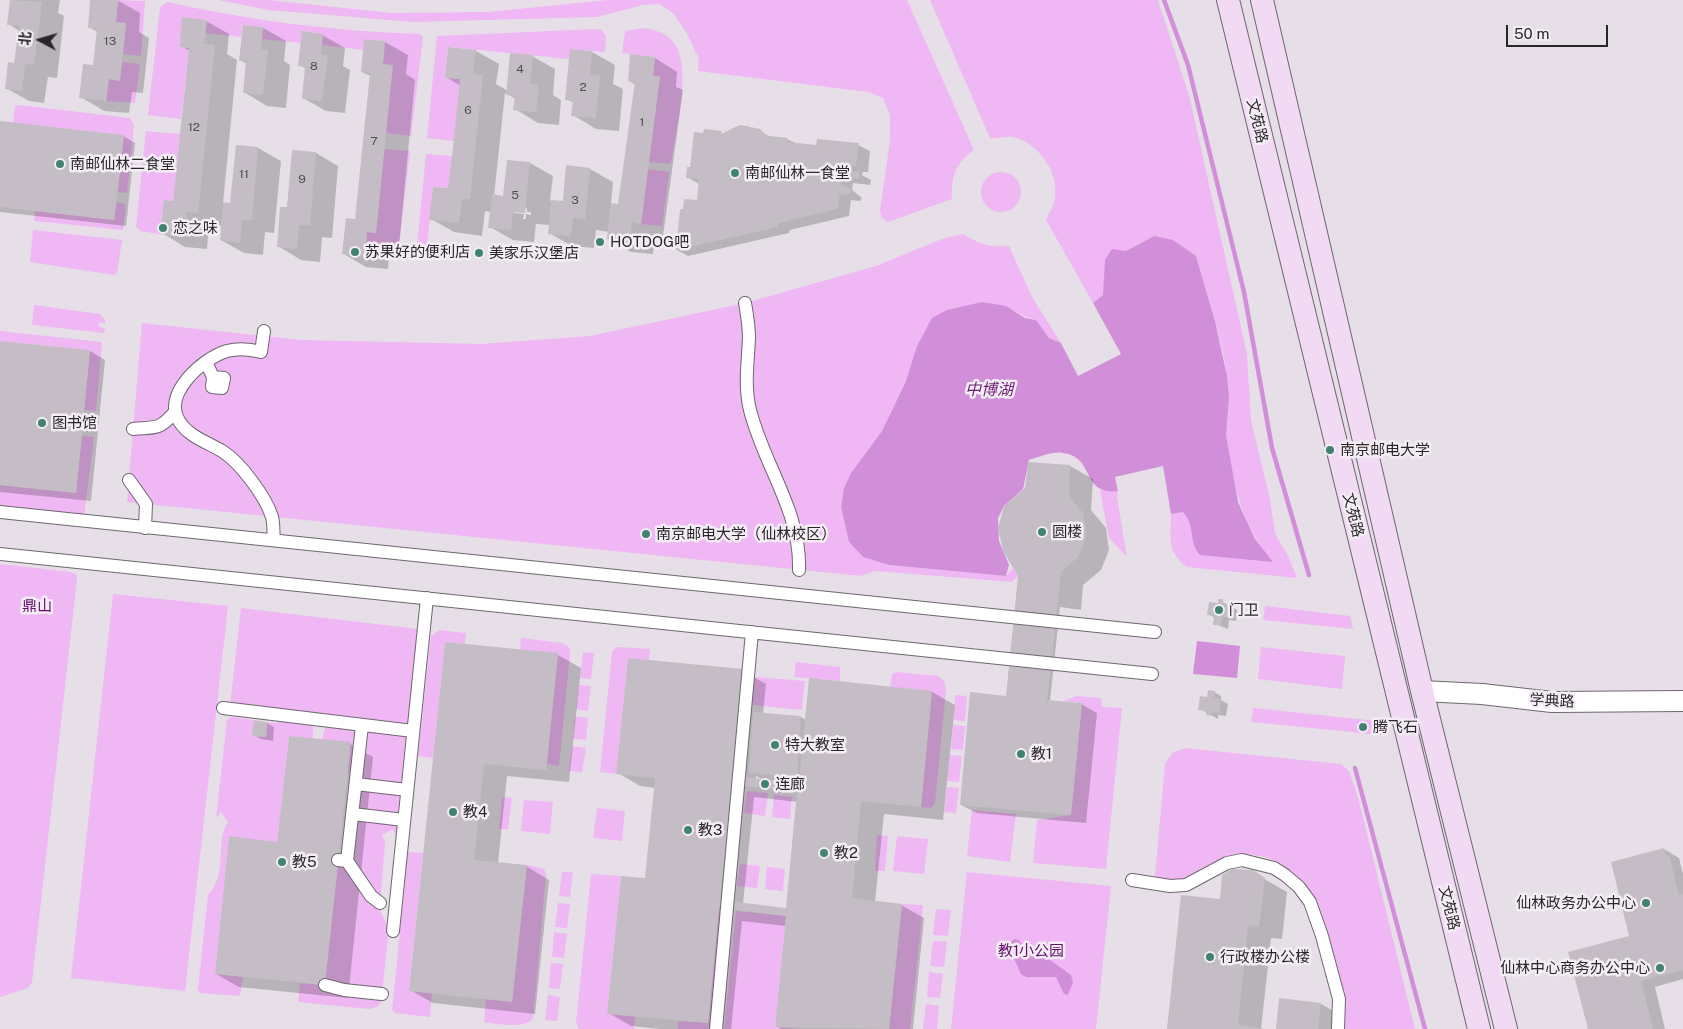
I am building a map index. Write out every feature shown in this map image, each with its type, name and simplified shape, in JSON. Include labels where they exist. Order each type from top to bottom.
[{"type":"main road","name":"文苑路","points":[[1228,0],[1479,1029]]},
{"type":"main road","name":"文苑路","points":[[1262,0],[1422,691],[1506,1029]]},
{"type":"street","points":[[745,303],[749,335],[746,382],[750,408],[765,454],[798,534],[799,570]]},
{"type":"street","points":[[264,331],[261,352],[251,350],[227,351],[206,362],[190,375],[176,400],[175,412],[179,421],[188,430],[235,461],[266,504],[272,518],[274,540]]},
{"type":"street","points":[[206,362],[213,377]]},
{"type":"street","points":[[134,429],[149,429],[163,425],[175,412]]},
{"type":"street","points":[[129,480],[146,504],[145,528]]},
{"type":"street","points":[[0,512],[1155,632]]},
{"type":"street","points":[[0,554],[1152,674]]},
{"type":"street","points":[[393,932],[427,598]]},
{"type":"street","points":[[716,1029],[752,632]]},
{"type":"street","name":"学典路","points":[[1422,691],[1482,694],[1552,702],[1683,701]]},
{"type":"street","points":[[223,708],[413,731]]},
{"type":"street","points":[[362,725],[353,814],[343,861],[371,896],[380,903]]},
{"type":"street","points":[[356,784],[407,790]]},
{"type":"street","points":[[353,814],[404,820]]},
{"type":"street","points":[[1132,880],[1170,886],[1186,885],[1227,863],[1242,860],[1274,868],[1285,875],[1299,887],[1310,902],[1322,936],[1339,999],[1338,1029]]},
{"type":"street","points":[[325,985],[344,990],[382,994]]},
{"type":"green space","points":[[118,0],[145,1],[141,56],[123,54],[126,24],[116,22]]},
{"type":"green space","points":[[218,0],[269,0],[392,13],[488,12],[607,0],[907,0],[974,150],[958,166],[952,184],[952,199],[888,222],[882,218],[880,211],[890,141],[890,115],[883,98],[868,92],[698,71],[699,59],[686,32],[673,13],[659,4],[643,5],[597,17],[413,22],[269,10]]},
{"type":"green space","points":[[930,0],[1158,0],[1189,95],[1247,354],[1251,420],[1270,499],[1275,533],[1288,556],[1297,578],[1187,567],[1176,555],[1171,544],[1171,514],[1183,512],[1191,520],[1193,537],[1265,554],[1250,526],[1233,481],[1227,450],[1227,378],[1225,362],[1196,256],[1154,236],[1126,251],[1103,295],[1093,303],[1046,220],[1055,197],[1054,178],[1050,169],[1038,152],[1022,140],[1013,137],[990,138]]},
{"type":"green space","points":[[168,2],[230,15],[293,24],[420,34],[423,37],[411,136],[386,133],[383,64],[385,41],[365,39],[363,50],[322,45],[323,34],[303,31],[301,43],[262,39],[263,27],[243,25],[241,37],[205,33],[207,20],[183,18],[180,47],[189,48],[181,119],[148,115],[160,7]]},
{"type":"green space","points":[[645,28],[657,31],[669,38],[675,44],[680,56],[682,70],[681,102],[671,164],[649,162],[660,76],[653,76],[655,57],[622,53],[625,31]]},
{"type":"green space","points":[[602,30],[606,36],[605,52],[571,49],[569,59],[448,47],[445,78],[460,79],[454,141],[427,138],[437,36]]},
{"type":"green space","points":[[122,62],[140,64],[135,103],[106,101],[109,79],[120,81]]},
{"type":"green space","points":[[15,106],[130,118],[134,125],[127,193],[118,192],[124,135],[13,123]]},
{"type":"green space","points":[[146,131],[180,134],[173,201],[164,200],[160,234],[140,231],[136,227]]},
{"type":"green space","points":[[384,149],[410,151],[398,255],[384,254],[384,249],[366,247],[367,232],[376,233]]},
{"type":"green space","points":[[426,154],[452,156],[448,188],[433,187],[426,256],[416,255]]},
{"type":"green space","points":[[648,169],[669,172],[662,226],[641,224]]},
{"type":"green space","points":[[1005,172],[1012,175],[1018,181],[1021,192],[1020,200],[1012,209],[1005,212],[997,212],[990,209],[982,200],[981,188],[984,181],[993,173]]},
{"type":"green space","points":[[117,202],[126,204],[123,230],[34,221],[35,211],[114,220]]},
{"type":"green space","points":[[33,230],[122,240],[117,273],[114,275],[30,262]]},
{"type":"green space","points":[[963,234],[985,244],[1009,246],[1032,297],[1061,343],[1049,338],[1036,320],[995,305],[924,333],[906,381],[882,431],[851,473],[844,488],[841,507],[849,542],[863,557],[889,565],[1006,576],[1013,568],[1018,576],[1012,582],[875,571],[861,576],[127,502],[142,323],[302,340],[481,344],[590,336],[745,303],[876,266],[942,239]]},
{"type":"green space","points":[[34,305],[100,314],[105,323],[99,323],[99,327],[105,328],[104,333],[32,325]]},
{"type":"green space","points":[[0,331],[102,342],[96,411],[84,410],[90,350],[0,341]]},
{"type":"green space","points":[[82,436],[94,437],[84,517],[0,508],[0,485],[76,493]]},
{"type":"green space","points":[[1100,490],[1118,491],[1117,497],[1127,557],[1109,538]]},
{"type":"green space","name":"鼎山","points":[[0,564],[71,572],[76,574],[77,579],[32,982],[28,988],[0,997]]},
{"type":"green space","points":[[113,594],[228,606],[185,991],[71,978]]},
{"type":"green space","points":[[1265,606],[1350,616],[1353,629],[1263,620]]},
{"type":"green space","points":[[241,608],[418,629],[408,727],[230,706]]},
{"type":"green space","points":[[439,630],[466,633],[465,644],[445,642],[433,758],[418,756],[431,636]]},
{"type":"green space","points":[[521,638],[562,643],[569,647],[570,654],[559,766],[547,764],[558,654],[520,650]]},
{"type":"green space","points":[[1261,647],[1345,656],[1342,689],[1258,679]]},
{"type":"green space","points":[[615,648],[650,649],[649,660],[628,658],[616,774],[600,772],[612,652]]},
{"type":"green space","points":[[583,652],[594,653],[591,679],[580,678]]},
{"type":"green space","points":[[796,662],[840,667],[840,681],[794,677]]},
{"type":"green space","points":[[896,672],[938,676],[944,681],[946,690],[935,803],[931,808],[921,807],[932,691],[890,687],[892,674]]},
{"type":"green space","points":[[755,677],[805,681],[802,710],[752,705]]},
{"type":"green space","points":[[579,685],[591,686],[588,711],[576,709]]},
{"type":"green space","points":[[955,695],[967,696],[965,721],[954,720]]},
{"type":"green space","points":[[1077,696],[1101,698],[1102,707],[1122,708],[1106,869],[1033,863],[1037,820],[1071,815],[1082,703],[1064,701]]},
{"type":"green space","points":[[1253,708],[1377,721],[1381,735],[1251,722]]},
{"type":"green space","points":[[575,716],[588,718],[586,740],[573,739]]},
{"type":"green space","points":[[231,717],[254,720],[252,736],[266,737],[267,722],[277,723],[278,718],[313,724],[313,739],[289,736],[277,842],[229,837],[215,974],[243,977],[240,996],[200,993],[198,989],[208,895],[218,877],[222,839],[228,822],[221,812],[216,818],[227,720]]},
{"type":"green space","points":[[326,725],[355,727],[352,773],[347,773],[322,739]]},
{"type":"green space","points":[[953,725],[965,726],[963,750],[951,749]]},
{"type":"green space","points":[[365,731],[406,735],[401,785],[359,780]]},
{"type":"green space","points":[[572,746],[586,748],[582,772],[569,771]]},
{"type":"green space","points":[[1185,748],[1341,764],[1349,771],[1358,797],[1415,1029],[1343,1029],[1344,1002],[1337,965],[1331,946],[1315,907],[1305,890],[1294,875],[1279,862],[1262,856],[1239,854],[1218,860],[1193,877],[1182,880],[1170,880],[1155,876],[1165,764],[1172,753]]},
{"type":"green space","points":[[950,755],[962,756],[959,782],[947,781]]},
{"type":"green space","points":[[947,787],[959,788],[956,813],[944,812]]},
{"type":"green space","points":[[358,788],[400,793],[398,815],[356,810]]},
{"type":"green space","points":[[747,791],[768,793],[765,816],[744,813]]},
{"type":"green space","points":[[774,795],[792,797],[790,819],[772,817]]},
{"type":"green space","points":[[502,797],[512,798],[508,829],[499,829]]},
{"type":"green space","points":[[524,800],[553,802],[550,834],[521,831]]},
{"type":"green space","points":[[597,808],[625,811],[622,841],[593,838]]},
{"type":"green space","points":[[972,810],[1016,814],[1010,862],[967,856]]},
{"type":"green space","points":[[359,818],[397,825],[396,837],[393,829],[382,835],[385,843],[380,903],[381,913],[389,929],[381,1002],[377,1007],[369,1009],[298,1002],[300,983],[324,985],[338,864],[355,821]]},
{"type":"green space","points":[[877,835],[888,836],[885,871],[875,871]]},
{"type":"green space","points":[[897,836],[928,839],[924,874],[893,871]]},
{"type":"green space","points":[[408,852],[423,853],[409,991],[432,993],[430,1017],[395,1013],[392,1010]]},
{"type":"green space","points":[[740,864],[760,866],[757,888],[737,886]]},
{"type":"green space","points":[[527,865],[544,869],[546,874],[533,1019],[517,1025],[484,1022],[486,999],[512,1001]]},
{"type":"green space","points":[[767,867],[785,869],[783,891],[765,889]]},
{"type":"green space","points":[[562,872],[573,872],[570,897],[559,896]]},
{"type":"green space","name":"教1小公园","points":[[967,872],[1111,886],[1096,1029],[951,1029]]},
{"type":"green space","points":[[591,874],[621,876],[607,1013],[635,1016],[634,1029],[579,1029],[576,1023]]},
{"type":"green space","points":[[558,903],[570,904],[567,928],[555,927]]},
{"type":"green space","points":[[902,904],[923,905],[910,1029],[889,1029]]},
{"type":"green space","points":[[719,908],[724,909],[711,1029],[678,1029],[678,1021],[708,1023]]},
{"type":"green space","points":[[936,909],[951,910],[948,936],[933,935]]},
{"type":"green space","points":[[736,911],[786,916],[775,1027],[797,1029],[724,1029]]},
{"type":"green space","points":[[554,932],[567,934],[564,958],[552,957]]},
{"type":"green space","points":[[933,941],[947,942],[944,967],[930,966]]},
{"type":"green space","points":[[551,963],[563,964],[560,989],[549,988]]},
{"type":"green space","points":[[929,972],[943,974],[940,998],[927,997]]},
{"type":"green space","points":[[548,995],[560,997],[557,1021],[545,1020]]},
{"type":"green space","points":[[926,1004],[939,1006],[937,1029],[923,1029]]},
{"type":"water","name":"中博湖","points":[[1154,236],[1173,240],[1196,256],[1215,321],[1227,376],[1229,396],[1226,435],[1238,502],[1255,539],[1273,562],[1200,555],[1194,545],[1187,517],[1183,512],[1171,514],[1163,466],[1115,477],[1118,491],[1106,491],[1093,482],[1080,461],[1073,456],[1063,453],[1055,453],[1029,460],[1023,489],[1004,506],[998,518],[999,541],[1009,565],[1006,576],[889,565],[863,557],[849,542],[841,507],[844,488],[851,473],[882,431],[906,381],[917,346],[932,318],[947,310],[982,302],[1006,306],[1025,318],[1036,320],[1049,338],[1061,343],[1078,376],[1121,354],[1093,303],[1103,295],[1105,260],[1112,249],[1126,251]]},
{"type":"water","points":[[1197,641],[1240,646],[1237,678],[1193,674]]},
{"type":"water","points":[[1014,939],[1019,940],[1025,949],[1046,957],[1071,975],[1073,982],[1068,995],[1064,994],[1056,977],[1026,977],[1021,974],[1015,961],[1011,942]]},
{"type":"building","points":[[10,0],[42,2],[34,65],[25,64],[22,91],[5,89],[8,62],[14,63],[19,26],[7,25]]},
{"type":"building","points":[[90,0],[118,0],[116,22],[126,23],[120,81],[109,79],[106,101],[79,98],[83,64],[93,65],[97,29],[88,28]]},
{"type":"building","points":[[182,17],[207,20],[204,44],[215,45],[198,213],[187,212],[184,237],[160,234],[164,200],[173,201],[189,48],[180,47]]},
{"type":"building","points":[[243,25],[263,27],[261,49],[268,50],[263,95],[243,93],[246,61],[239,61]]},
{"type":"building","points":[[302,31],[323,34],[321,54],[328,55],[322,101],[302,99],[305,67],[298,66]]},
{"type":"building","points":[[364,39],[385,41],[383,64],[393,65],[376,233],[367,232],[365,257],[342,254],[346,218],[355,219],[370,73],[361,72]]},
{"type":"building","points":[[448,47],[476,50],[473,74],[483,75],[470,199],[462,199],[459,223],[429,220],[433,187],[448,188],[452,156],[460,79],[445,78]]},
{"type":"building","points":[[570,49],[592,51],[590,74],[600,75],[596,118],[571,116],[573,101],[565,100]]},
{"type":"building","points":[[510,53],[533,55],[530,84],[539,85],[536,112],[513,110],[515,96],[506,95]]},
{"type":"building","points":[[630,54],[655,57],[653,76],[660,76],[641,224],[632,222],[630,241],[607,239],[611,203],[618,204],[635,82],[628,81]]},
{"type":"building","name":"南邮仙林二食堂","points":[[0,121],[124,135],[114,220],[0,207]]},
{"type":"building","points":[[740,125],[760,129],[770,139],[770,136],[788,138],[787,142],[816,145],[817,139],[859,143],[856,166],[851,166],[849,171],[860,172],[859,179],[842,177],[841,186],[849,187],[851,191],[848,195],[840,194],[837,209],[779,223],[778,227],[676,250],[680,209],[683,209],[684,199],[697,200],[699,179],[686,178],[687,167],[690,167],[694,132],[703,133],[704,129],[722,131],[721,134]]},
{"type":"building","points":[[236,145],[258,147],[252,220],[242,220],[240,243],[220,240],[223,202],[230,203]]},
{"type":"building","points":[[292,150],[316,152],[310,225],[299,225],[297,249],[277,247],[280,207],[287,207]]},
{"type":"building","points":[[507,160],[530,162],[525,213],[513,212],[511,230],[488,228],[492,194],[503,196]]},
{"type":"building","points":[[566,165],[590,168],[585,219],[573,218],[571,236],[548,234],[551,200],[563,201]]},
{"type":"building","name":"图书馆","points":[[0,341],[90,350],[76,493],[0,485]]},
{"type":"building","points":[[1028,462],[1070,465],[1069,496],[1083,513],[1087,536],[1078,557],[1061,572],[1047,700],[1082,703],[1071,815],[960,805],[970,692],[1006,696],[1018,576],[1003,551],[998,528],[1004,506],[1025,488]]},
{"type":"building","name":"门卫","points":[[1218,599],[1223,599],[1223,604],[1230,605],[1229,617],[1222,617],[1221,625],[1213,625],[1214,616],[1207,615],[1209,602],[1218,603]]},
{"type":"building","name":"教4","points":[[445,642],[558,653],[546,770],[484,764],[474,860],[527,865],[512,1002],[409,991]]},
{"type":"building","points":[[628,658],[743,669],[732,776],[799,783],[809,678],[932,691],[921,807],[861,801],[852,898],[902,904],[889,1029],[775,1027],[786,916],[719,908],[708,1023],[607,1014],[621,876],[645,878],[655,778],[616,774]],"holes":[[[732,785],[797,791],[786,908],[720,900]]]},
{"type":"building","points":[[1208,690],[1215,691],[1214,698],[1221,699],[1219,713],[1211,712],[1211,716],[1206,715],[1206,711],[1198,710],[1200,696],[1207,697]]},
{"type":"building","name":"特大教室","points":[[753,712],[801,716],[797,777],[749,773]]},
{"type":"building","points":[[254,720],[267,722],[266,737],[252,736]]},
{"type":"building","name":"教5","points":[[289,736],[351,742],[325,985],[215,974],[229,836],[277,842]]},
{"type":"building","points":[[1664,848],[1666,856],[1669,855],[1679,895],[1683,894],[1683,970],[1641,981],[1653,1029],[1588,1029],[1568,952],[1629,936],[1611,862]]},
{"type":"building","name":"行政楼办公楼","points":[[1232,869],[1253,870],[1265,878],[1259,927],[1248,925],[1238,1025],[1265,1029],[1167,1029],[1181,895],[1220,899],[1222,875]]},
{"type":"building","name":"行政楼办公楼","points":[[1279,998],[1321,1003],[1318,1029],[1276,1029]]},
{"type":"waterway","points":[[1164,0],[1188,65],[1244,292],[1272,448],[1309,575]]},
{"type":"waterway","points":[[1355,768],[1425,1029]]},
{"type":"place","name":"南邮仙林二食堂","points":[[60,164]]},
{"type":"place","name":"南邮仙林一食堂","points":[[735,173]]},
{"type":"place","name":"恋之味","points":[[163,228]]},
{"type":"place","name":"HOTDOG吧","points":[[600,242]]},
{"type":"place","name":"苏果好的便利店","points":[[355,252]]},
{"type":"place","name":"美家乐汉堡店","points":[[479,253]]},
{"type":"place","name":"图书馆","points":[[42,423]]},
{"type":"place","name":"南京邮电大学","points":[[1330,450]]},
{"type":"place","name":"圆楼","points":[[1042,532]]},
{"type":"place","name":"南京邮电大学（仙林校区）","points":[[646,534]]},
{"type":"place","name":"门卫","points":[[1219,610]]},
{"type":"place","name":"腾飞石","points":[[1363,727]]},
{"type":"place","name":"特大教室","points":[[775,745]]},
{"type":"place","name":"教1","points":[[1021,754]]},
{"type":"place","name":"连廊","points":[[765,784]]},
{"type":"place","name":"教4","points":[[453,812]]},
{"type":"place","name":"教3","points":[[688,830]]},
{"type":"place","name":"教2","points":[[824,853]]},
{"type":"place","name":"教5","points":[[282,862]]},
{"type":"place","name":"仙林政务办公中心","points":[[1646,903]]},
{"type":"place","name":"行政楼办公楼","points":[[1210,957]]},
{"type":"place","name":"仙林中心商务办公中心","points":[[1660,968]]}]
